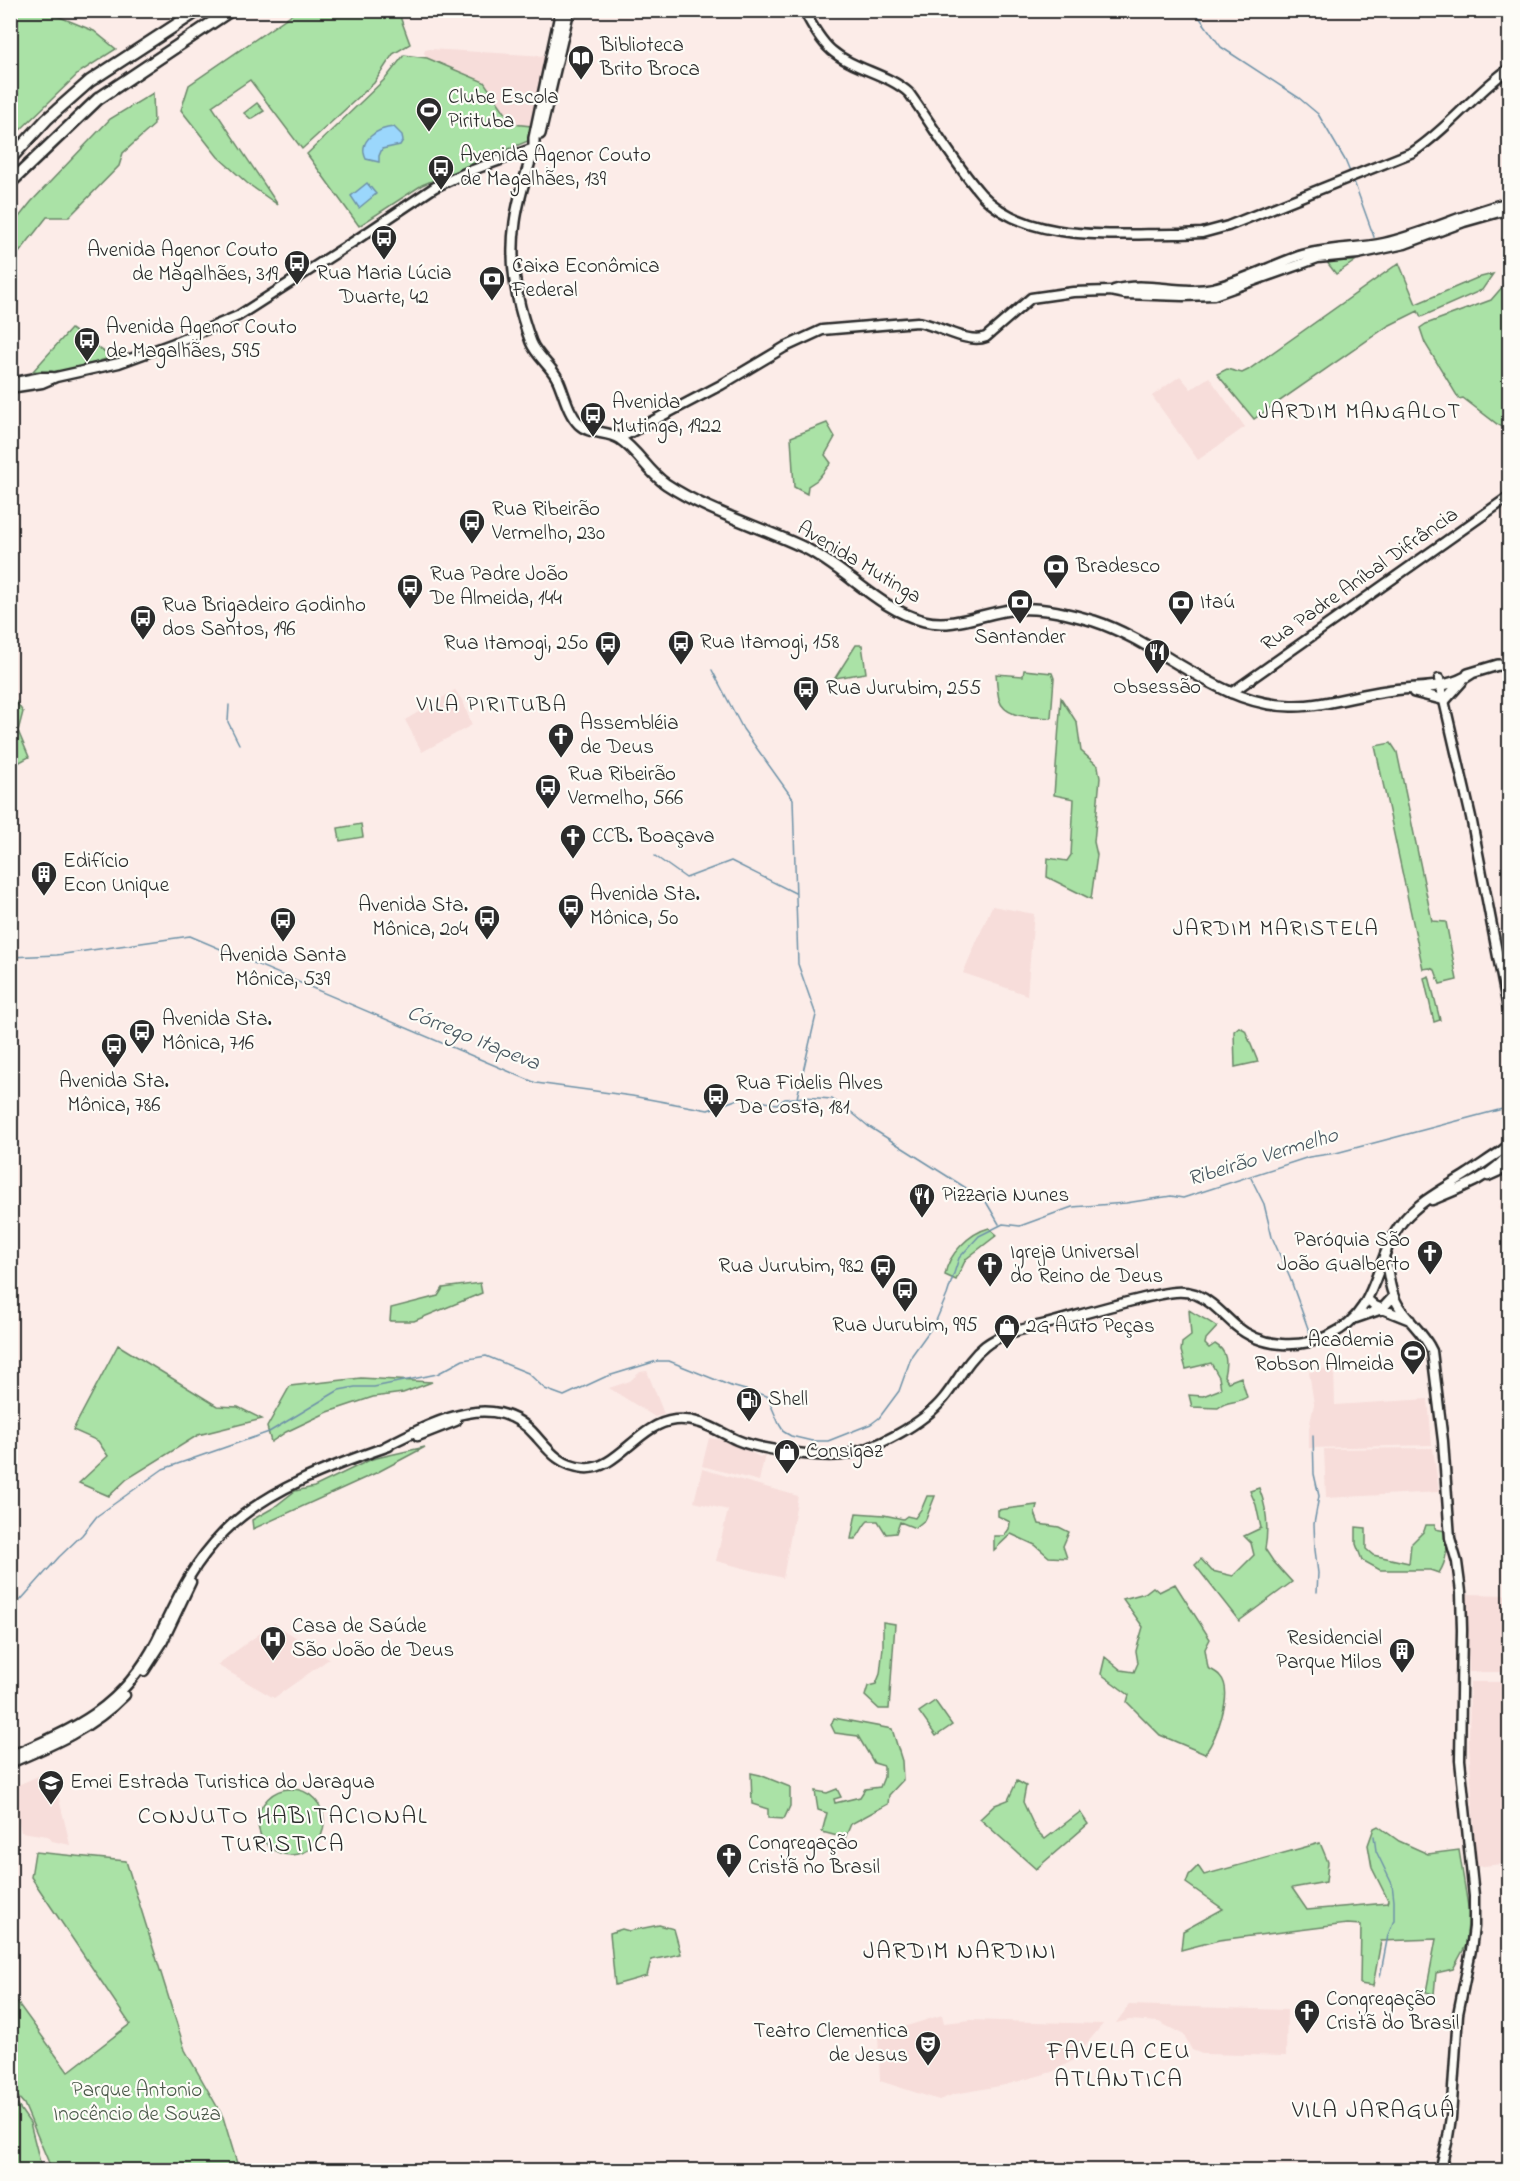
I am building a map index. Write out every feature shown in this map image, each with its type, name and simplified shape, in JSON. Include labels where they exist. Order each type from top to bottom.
[{"type":"highway","points":[[10,159],[47,119],[90,81],[200,10]]},
{"type":"highway","points":[[10,183],[98,99],[231,10]]},
{"type":"main road","points":[[561,10],[534,146],[515,219],[513,260],[519,302],[532,345],[555,374],[576,421],[589,430],[620,438],[721,385],[785,347],[822,330],[917,322],[979,339],[986,337],[1031,298],[1072,292],[1205,289],[1229,284],[1300,256],[1320,251],[1383,243],[1509,202]]},
{"type":"main road","points":[[10,388],[42,383],[56,377],[127,360],[238,316],[435,187],[452,178],[524,152],[534,146],[539,140],[548,106],[569,10]]},
{"type":"main road","points":[[804,10],[818,35],[829,48],[841,57],[897,82],[909,93],[964,174],[982,195],[1002,211],[1021,222],[1037,227],[1083,232],[1202,233],[1228,226],[1402,158],[1429,142],[1495,78],[1509,68]]},
{"type":"main road","points":[[1126,291],[1183,296],[1214,295],[1318,258],[1358,254],[1405,244],[1464,222],[1509,209]]},
{"type":"main road","points":[[10,383],[41,377],[56,377]]},
{"type":"main road","name":"Avenida Mutinga","points":[[620,438],[664,483],[716,510],[823,558],[904,615],[928,622],[943,623],[1021,608],[1062,613],[1120,631],[1231,693],[1256,702],[1292,706],[1404,686],[1464,679],[1472,673]]},
{"type":"main road","name":"Rua Padre Aníbal Difrância","points":[[1231,693],[1509,496]]},
{"type":"main road","name":"Avenida Mutinga","points":[[1394,689],[1406,690],[1498,665],[1509,666]]},
{"type":"main road","points":[[1444,700],[1464,679]]},
{"type":"main road","points":[[1440,682],[1483,872],[1509,1019]]},
{"type":"main road","points":[[1406,690],[1444,700]]},
{"type":"main road","points":[[1476,1180],[1503,1156],[1509,1144]]},
{"type":"main road","points":[[1421,1204],[1508,1167],[1503,1156]]},
{"type":"main road","points":[[1440,2170],[1448,2144],[1459,2004],[1474,1927],[1474,1896],[1460,1770],[1462,1630],[1460,1583],[1454,1551],[1455,1539],[1449,1524],[1439,1402],[1432,1350],[1427,1340],[1393,1297],[1384,1275],[1385,1257],[1395,1233],[1421,1204],[1503,1156]]},
{"type":"main road","points":[[1355,1318],[1384,1275]]},
{"type":"main road","points":[[10,1756],[67,1732],[116,1697],[157,1641],[186,1580],[226,1530],[253,1508],[277,1492],[293,1485],[386,1446],[433,1431],[484,1410],[503,1413],[524,1422],[558,1460],[585,1468],[593,1468],[607,1462],[645,1431],[675,1420],[699,1422],[718,1429],[738,1441],[757,1446],[822,1455],[841,1455],[880,1443],[922,1419],[942,1401],[973,1357],[995,1339],[1012,1332],[1134,1300],[1178,1292],[1196,1294],[1247,1334],[1267,1342],[1298,1345],[1332,1334],[1355,1318],[1382,1309],[1393,1297]]},
{"type":"main road","points":[[1367,1299],[1382,1309],[1410,1321]]},
{"type":"main road","points":[[10,1763],[81,1731],[114,1707],[151,1661],[191,1582],[211,1553],[235,1528],[293,1485]]},
{"type":"shaded area","points":[[425,50],[545,56],[531,126],[513,124],[484,82],[427,58]]},
{"type":"shaded area","points":[[1180,376],[1191,389],[1209,377],[1245,427],[1198,460],[1152,396]]},
{"type":"shaded area","points":[[455,690],[462,700],[472,725],[422,752],[405,720]]},
{"type":"shaded area","points":[[992,906],[1034,914],[1027,995],[963,973]]},
{"type":"shaded area","points":[[1509,1183],[1510,1223],[1499,1208]]},
{"type":"shaded area","points":[[1334,1367],[1335,1405],[1428,1399],[1432,1445],[1309,1448],[1309,1428],[1314,1404],[1309,1372]]},
{"type":"shaded area","points":[[647,1371],[664,1414],[655,1417],[609,1388],[630,1381],[640,1372]]},
{"type":"shaded area","points":[[709,1438],[728,1441],[760,1457],[765,1455],[759,1481],[702,1466]]},
{"type":"shaded area","points":[[1433,1448],[1439,1492],[1326,1498],[1324,1449]]},
{"type":"shaded area","points":[[702,1469],[798,1496],[783,1578],[716,1561],[728,1510],[694,1502]]},
{"type":"shaded area","points":[[1466,1594],[1509,1595],[1509,1672],[1469,1672]]},
{"type":"shaded area","name":"Casa de Saúde São João de Deus","points":[[274,1623],[329,1659],[274,1698],[217,1665]]},
{"type":"shaded area","points":[[1470,1682],[1510,1682],[1509,1863],[1476,1867],[1469,1742]]},
{"type":"shaded area","points":[[52,1770],[70,1845],[52,1841],[48,1836],[21,1832],[11,1788]]},
{"type":"shaded area","points":[[1129,2005],[1287,2010],[1286,2056],[1202,2054],[1192,2050],[1184,2035],[1159,2022],[1129,2020],[1116,2023]]},
{"type":"shaded area","points":[[942,2015],[944,2023],[971,2020],[1103,2024],[1072,2061],[1052,2072],[1005,2085],[955,2094],[939,2100],[880,2081],[878,2035]]},
{"type":"green space","points":[[298,10],[398,11],[410,44],[393,54],[374,83],[302,149],[250,80],[212,106],[278,205],[247,183],[218,157],[181,110],[189,85]]},
{"type":"green space","points":[[10,11],[45,11],[94,31],[116,49],[80,72],[14,136],[10,135]]},
{"type":"green space","name":"Clube Escola Pirituba","points":[[404,55],[427,58],[484,82],[513,124],[531,126],[528,141],[422,185],[359,226],[307,154],[386,78]]},
{"type":"green space","points":[[153,93],[154,125],[123,153],[119,166],[69,217],[47,217],[11,263],[11,227],[31,202],[110,119]]},
{"type":"green space","points":[[257,103],[264,111],[251,119],[244,113]]},
{"type":"green space","points":[[1326,261],[1355,261],[1336,274]]},
{"type":"green space","points":[[1399,263],[1416,304],[1477,278],[1493,274],[1482,290],[1421,317],[1418,311],[1388,326],[1254,419],[1217,374],[1227,369],[1242,373],[1248,370]]},
{"type":"green space","points":[[1509,267],[1509,430],[1497,424],[1463,398],[1459,399],[1425,343],[1420,328],[1491,300],[1504,285],[1506,268]]},
{"type":"green space","points":[[71,329],[112,357],[62,373],[33,371]]},
{"type":"green space","points":[[827,423],[835,437],[825,455],[831,463],[817,480],[808,486],[807,494],[794,487],[791,437]]},
{"type":"green space","points":[[856,645],[862,645],[866,673],[835,678]]},
{"type":"green space","points":[[1024,670],[1052,673],[1054,678],[1051,718],[1021,716],[1007,711],[1002,706],[998,696],[996,674],[1023,676]]},
{"type":"green space","points":[[11,695],[23,712],[18,731],[29,757],[16,764],[11,759]]},
{"type":"green space","points":[[1061,698],[1077,723],[1081,751],[1098,766],[1100,778],[1094,842],[1097,855],[1091,899],[1047,877],[1048,858],[1067,861],[1071,855],[1074,799],[1054,795]]},
{"type":"green space","points":[[1391,743],[1397,752],[1432,921],[1446,922],[1457,980],[1440,984],[1435,970],[1423,969],[1375,746]]},
{"type":"green space","points":[[361,824],[363,837],[340,841],[338,828]]},
{"type":"green space","points":[[1429,976],[1440,1020],[1434,1022],[1424,978]]},
{"type":"green space","points":[[1239,1027],[1245,1030],[1258,1062],[1235,1067],[1234,1031]]},
{"type":"green space","points":[[989,1228],[997,1235],[966,1259],[956,1280],[945,1275],[955,1252],[975,1234]]},
{"type":"green space","points":[[480,1283],[482,1293],[414,1321],[390,1321],[391,1308],[438,1296],[443,1288]]},
{"type":"green space","points":[[1189,1310],[1217,1327],[1206,1339],[1205,1344],[1209,1348],[1215,1344],[1222,1350],[1226,1362],[1224,1376],[1228,1382],[1241,1377],[1247,1397],[1218,1408],[1192,1407],[1189,1395],[1203,1396],[1221,1389],[1219,1377],[1211,1363],[1186,1369],[1181,1351],[1182,1343],[1191,1336]]},
{"type":"green space","points":[[118,1345],[217,1406],[238,1407],[262,1419],[198,1435],[127,1479],[109,1496],[79,1483],[108,1456],[98,1441],[73,1430]]},
{"type":"green space","points":[[361,1378],[432,1382],[403,1393],[373,1397],[328,1412],[286,1432],[271,1442],[267,1427],[290,1386]]},
{"type":"green space","points":[[425,1447],[378,1472],[253,1529],[252,1520],[295,1491],[314,1487],[372,1459]]},
{"type":"green space","points":[[1259,1488],[1266,1518],[1265,1549],[1292,1582],[1239,1621],[1195,1565],[1201,1559],[1212,1571],[1233,1576],[1254,1555],[1251,1543],[1244,1536],[1261,1528],[1250,1491]]},
{"type":"green space","points":[[927,1496],[935,1496],[926,1519],[915,1528],[900,1522],[896,1533],[886,1534],[878,1521],[868,1521],[857,1537],[851,1539],[856,1513],[903,1519],[907,1516],[915,1518]]},
{"type":"green space","points":[[1037,1505],[1035,1513],[1039,1524],[1059,1527],[1069,1532],[1063,1546],[1067,1558],[1049,1557],[1035,1545],[1011,1534],[994,1550],[994,1536],[1004,1536],[1009,1529],[1010,1522],[998,1516],[998,1510]]},
{"type":"green space","points":[[1426,1525],[1435,1525],[1435,1529],[1445,1531],[1446,1553],[1439,1573],[1430,1570],[1380,1570],[1362,1560],[1356,1544],[1356,1527],[1366,1528],[1366,1549],[1373,1555],[1409,1563],[1411,1544],[1424,1531]]},
{"type":"green space","points":[[1175,1584],[1210,1639],[1205,1649],[1208,1668],[1219,1675],[1226,1693],[1219,1727],[1205,1754],[1160,1735],[1127,1702],[1129,1695],[1101,1674],[1105,1657],[1121,1670],[1134,1672],[1138,1663],[1136,1651],[1143,1627],[1123,1599],[1145,1593],[1153,1587],[1159,1592]]},
{"type":"green space","points":[[883,1622],[895,1624],[889,1709],[879,1709],[865,1696],[868,1686],[876,1684],[880,1674]]},
{"type":"green space","points":[[935,1701],[952,1725],[936,1736],[919,1712]]},
{"type":"green space","points":[[834,1718],[892,1729],[902,1761],[903,1780],[889,1795],[888,1804],[851,1824],[845,1838],[822,1832],[827,1813],[818,1810],[815,1791],[827,1793],[837,1789],[841,1797],[834,1799],[835,1803],[860,1797],[865,1789],[880,1787],[884,1777],[884,1766],[874,1763],[858,1736],[835,1733],[831,1725]]},
{"type":"green space","points":[[751,1773],[790,1787],[790,1806],[784,1819],[768,1818],[768,1809],[752,1804]]},
{"type":"green space","points":[[1017,1781],[1026,1786],[1023,1802],[1036,1830],[1045,1839],[1080,1812],[1088,1824],[1036,1869],[980,1819],[995,1805],[1008,1800]]},
{"type":"green space","points":[[291,1789],[304,1791],[319,1804],[324,1822],[322,1835],[309,1850],[291,1855],[278,1853],[263,1840],[258,1822],[260,1809],[273,1794]]},
{"type":"green space","points":[[1378,1826],[1399,1841],[1428,1854],[1459,1850],[1469,1913],[1466,1945],[1453,1969],[1436,1973],[1434,1994],[1426,1992],[1436,1939],[1381,1941],[1373,1986],[1360,1984],[1361,1925],[1347,1924],[1219,1940],[1181,1950],[1183,1931],[1223,1909],[1186,1883],[1189,1875],[1198,1866],[1204,1875],[1320,1843],[1328,1862],[1326,1882],[1292,1888],[1307,1910],[1387,1903],[1388,1900],[1372,1868],[1368,1845],[1374,1828]]},
{"type":"green space","name":"Parque Antonio Inocêncio de Souza","points":[[35,1852],[126,1861],[185,2050],[223,2117],[239,2170],[52,2170],[24,2104],[11,2089],[11,2002],[15,1999],[68,2072],[130,2024],[31,1877]]},
{"type":"green space","points":[[659,1925],[674,1929],[681,1954],[651,1960],[647,1976],[615,1985],[610,1933],[622,1929],[629,1931]]},
{"type":"green space","points":[[11,2096],[30,2123],[42,2170],[11,2170]]},
{"type":"water","points":[[394,127],[402,135],[403,140],[400,145],[382,149],[379,162],[366,159],[364,146],[371,136]]},
{"type":"water","points":[[367,183],[376,194],[359,208],[351,196]]},
{"type":"waterway","points":[[1194,10],[1221,47],[1299,98],[1318,114],[1350,172]]},
{"type":"waterway","points":[[1353,179],[1374,237]]},
{"type":"waterway","points":[[712,670],[743,729],[793,799],[798,964],[816,1015],[797,1098]]},
{"type":"waterway","points":[[229,705],[228,722],[239,744]]},
{"type":"waterway","points":[[655,856],[686,878],[731,861],[795,893]]},
{"type":"waterway","name":"Córrego Itapeva","points":[[10,957],[57,955],[190,936],[536,1083],[632,1096],[708,1110],[741,1098],[777,1104],[785,1099],[804,1097],[832,1099],[868,1126],[985,1200],[999,1224]]},
{"type":"waterway","name":"Ribeirão Vermelho","points":[[10,1612],[97,1516],[163,1469],[269,1432],[339,1390],[374,1387],[437,1374],[463,1360],[486,1356],[528,1373],[545,1389],[564,1396],[605,1377],[657,1361],[669,1361],[731,1386],[767,1396],[784,1432],[812,1441],[828,1441],[871,1424],[879,1418],[899,1391],[912,1355],[935,1323],[959,1258],[979,1236],[1003,1224],[1020,1226],[1072,1207],[1126,1203],[1171,1196],[1183,1198],[1309,1157],[1336,1153],[1510,1107]]},
{"type":"waterway","points":[[1251,1178],[1264,1204],[1272,1237],[1290,1278],[1310,1334]]},
{"type":"waterway","points":[[1313,1435],[1314,1474],[1319,1496],[1314,1524],[1318,1573],[1317,1592]]},
{"type":"waterway","points":[[1374,1836],[1376,1851],[1392,1884],[1394,1901],[1394,1920],[1388,1935],[1380,1977]]},
{"type":"place","name":"Biblioteca Brito Broca","points":[[581,81]]},
{"type":"place","name":"Clube Escola Pirituba","points":[[429,133]]},
{"type":"place","name":"Avenida Agenor Couto de Magalhães, 139","points":[[441,191]]},
{"type":"place","name":"Rua Maria Lúcia Duarte, 42","points":[[384,261]]},
{"type":"place","name":"Avenida Agenor Couto de Magalhães, 319","points":[[297,286]]},
{"type":"place","name":"Caixa Econômica Federal","points":[[492,302]]},
{"type":"place","name":"Avenida Agenor Couto de Magalhães, 595","points":[[87,363]]},
{"type":"place","name":"Avenida Mutinga, 1922","points":[[593,438]]},
{"type":"place","name":"Rua Ribeirão Vermelho, 230","points":[[472,545]]},
{"type":"place","name":"Bradesco","points":[[1056,590]]},
{"type":"place","name":"Rua Padre João De Almeida, 144","points":[[410,610]]},
{"type":"place","name":"Santander","points":[[1020,625]]},
{"type":"place","name":"Itaú","points":[[1181,626]]},
{"type":"place","name":"Rua Brigadeiro Godinho dos Santos, 196","points":[[143,641]]},
{"type":"place","name":"Rua Itamogi, 158","points":[[681,666]]},
{"type":"place","name":"Rua Itamogi, 250","points":[[608,667]]},
{"type":"place","name":"Obsessão","points":[[1157,675]]},
{"type":"place","name":"Rua Jurubim, 255","points":[[806,712]]},
{"type":"place","name":"Assembléia de Deus","points":[[561,759]]},
{"type":"place","name":"Rua Ribeirão Vermelho, 566","points":[[548,810]]},
{"type":"place","name":"CCB. Boaçava","points":[[573,860]]},
{"type":"place","name":"Edifício Econ Unique","points":[[44,897]]},
{"type":"place","name":"Avenida Sta. Mônica, 50","points":[[571,930]]},
{"type":"place","name":"Avenida Sta. Mônica, 204","points":[[487,941]]},
{"type":"place","name":"Avenida Santa Mônica, 539","points":[[283,943]]},
{"type":"place","name":"Avenida Sta. Mônica, 716","points":[[142,1055]]},
{"type":"place","name":"Avenida Sta. Mônica, 786","points":[[114,1069]]},
{"type":"place","name":"Rua Fidelis Alves Da Costa, 181","points":[[716,1119]]},
{"type":"place","name":"Pizzaria Nunes","points":[[922,1219]]},
{"type":"place","name":"Paróquia São João Gualberto","points":[[1430,1276]]},
{"type":"place","name":"Igreja Universal do Reino de Deus","points":[[990,1288]]},
{"type":"place","name":"Rua Jurubim, 982","points":[[883,1290]]},
{"type":"place","name":"Rua Jurubim, 995","points":[[905,1313]]},
{"type":"place","name":"2G Auto Peças","points":[[1007,1350]]},
{"type":"place","name":"Academia Robson Almeida","points":[[1413,1376]]},
{"type":"place","name":"Shell","points":[[749,1423]]},
{"type":"place","name":"Consigaz","points":[[787,1475]]},
{"type":"place","name":"Casa de Saúde São João de Deus","points":[[273,1662]]},
{"type":"place","name":"Residencial Parque Milos","points":[[1402,1674]]},
{"type":"place","name":"Emei Estrada Turistica do Jaragua","points":[[51,1806]]},
{"type":"place","name":"Congregação Cristã no Brasil","points":[[729,1879]]},
{"type":"place","name":"Congregação Cristã do Brasil","points":[[1307,2035]]},
{"type":"place","name":"Teatro Clementica de Jesus","points":[[928,2067]]},
{"type":"district","name":"JARDIM MANGALOT","points":[[1360,413]]},
{"type":"district","name":"VILA PIRITUBA","points":[[492,706]]},
{"type":"district","name":"JARDIM MARISTELA","points":[[1276,930]]},
{"type":"district","name":"CONJUTO HABITACIONAL TURISTICA","points":[[283,1831]]},
{"type":"district","name":"JARDIM NARDINI","points":[[960,1952]]},
{"type":"district","name":"FAVELA CEU ATLANTICA","points":[[1119,2066]]},
{"type":"district","name":"VILA JARAGUÁ","points":[[1374,2111]]}]
